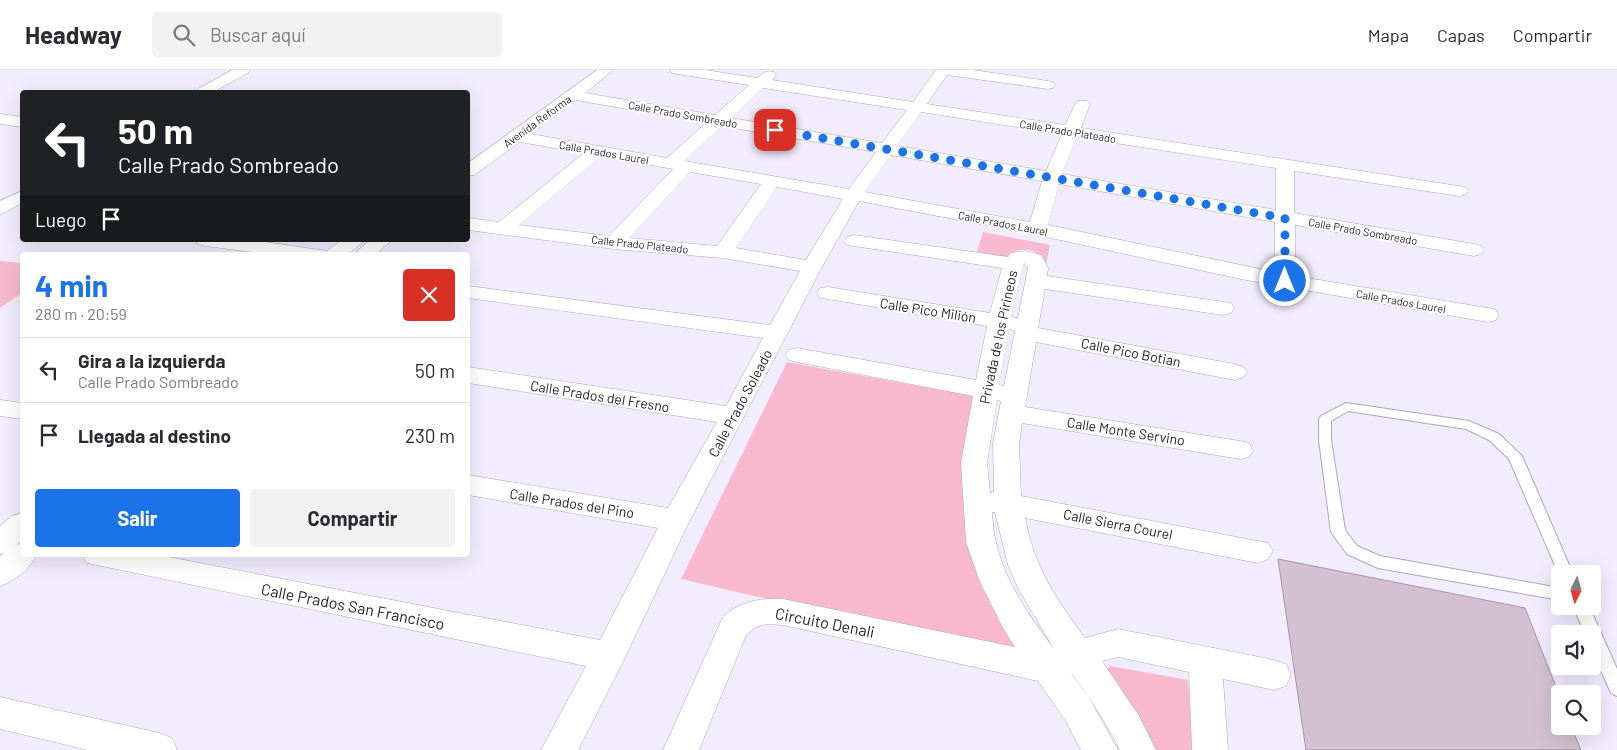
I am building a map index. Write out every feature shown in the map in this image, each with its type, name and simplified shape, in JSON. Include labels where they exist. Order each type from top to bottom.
[{"type":"street","points":[[207,90],[244,70]]},
{"type":"street","name":"Avenida Reforma","points":[[470,170],[606,70]]},
{"type":"street","name":"Calle Prado Plateado","points":[[677,70],[1459,191]]},
{"type":"street","points":[[614,242],[719,120],[775,70]]},
{"type":"street","points":[[943,70],[1048,85]]},
{"type":"street","name":"Calle Prado Soleado","points":[[559,750],[609,656],[676,520],[734,416],[812,267],[854,195],[943,70]]},
{"type":"street","name":"Calle Prado Sombreado","points":[[572,95],[1474,250]]},
{"type":"street","points":[[1036,229],[1052,178],[1082,104]]},
{"type":"street","points":[[0,119],[20,122]]},
{"type":"street","name":"Calle Prados Laurel","points":[[517,137],[854,195],[1036,229],[1285,281],[1488,315]]},
{"type":"street","points":[[502,229],[597,151]]},
{"type":"street","points":[[1285,164],[1285,281]]},
{"type":"street","points":[[722,252],[772,182]]},
{"type":"street","points":[[0,209],[20,197]]},
{"type":"street","points":[[0,213],[20,216]]},
{"type":"street","name":"Calle Prado Plateado","points":[[470,224],[614,242],[722,252],[812,267]]},
{"type":"street","points":[[854,241],[1013,264]]},
{"type":"street","points":[[220,242],[298,252]]},
{"type":"street","points":[[338,252],[353,242]]},
{"type":"street","points":[[367,252],[379,242]]},
{"type":"street","name":"Privada de los Pirineos","points":[[1100,750],[1077,709],[1013,618],[995,582],[981,542],[974,463],[999,321],[1013,264],[1018,257],[1026,256],[1034,259],[1038,268],[1006,444],[1005,468],[1015,540],[1029,579],[1078,654],[1098,680],[1138,750]]},
{"type":"street","points":[[1036,281],[1222,308]]},
{"type":"street","points":[[470,292],[777,333]]},
{"type":"street","name":"Calle Pico Milión","points":[[828,293],[999,321],[1027,329]]},
{"type":"street","name":"Calle Pico Botian","points":[[1027,329],[1235,372]]},
{"type":"street","name":"Calle Monte Servino","points":[[797,355],[986,390],[1012,404],[1240,450]]},
{"type":"street","name":"Calle Prados del Fresno","points":[[470,375],[734,416]]},
{"type":"street","points":[[0,408],[20,411]]},
{"type":"street","name":"Calle Prados del Pino","points":[[470,485],[676,520]]},
{"type":"street","name":"Calle Sierra Courel","points":[[977,500],[1010,504],[1258,551]]},
{"type":"street","points":[[0,574],[12,539]]},
{"type":"street","name":"Calle Prados San Francisco","points":[[107,557],[609,656]]},
{"type":"street","name":"Circuito Denali","points":[[685,749],[734,627],[746,614],[762,611],[784,612],[1048,668]]},
{"type":"street","points":[[1048,668],[1078,654],[1118,643],[1274,675]]},
{"type":"street","points":[[1204,661],[1210,750]]},
{"type":"street","points":[[0,713],[159,750]]},
{"type":"lane","points":[[1551,592],[1378,562],[1352,550],[1338,532],[1325,440],[1325,419],[1346,408],[1469,425],[1494,437],[1515,456],[1562,565]]},
{"type":"lane","points":[[1585,615],[1617,688]]},
{"type":"shaded area","points":[[983,232],[1050,245],[1046,266],[1040,256],[1032,251],[1018,250],[1007,257],[977,252]]},
{"type":"shaded area","points":[[0,261],[20,263],[20,294],[0,308]]},
{"type":"shaded area","points":[[787,362],[973,396],[967,435],[1027,659],[681,579]]},
{"type":"shaded area","points":[[1110,666],[1188,680],[1193,750],[1152,750],[1106,671]]},
{"type":"building","points":[[1278,559],[1525,608],[1555,685],[1551,685],[1551,735],[1575,735],[1581,750],[1306,750]]},
{"type":"route","points":[[775,130],[1285,218],[1285,281]]}]
